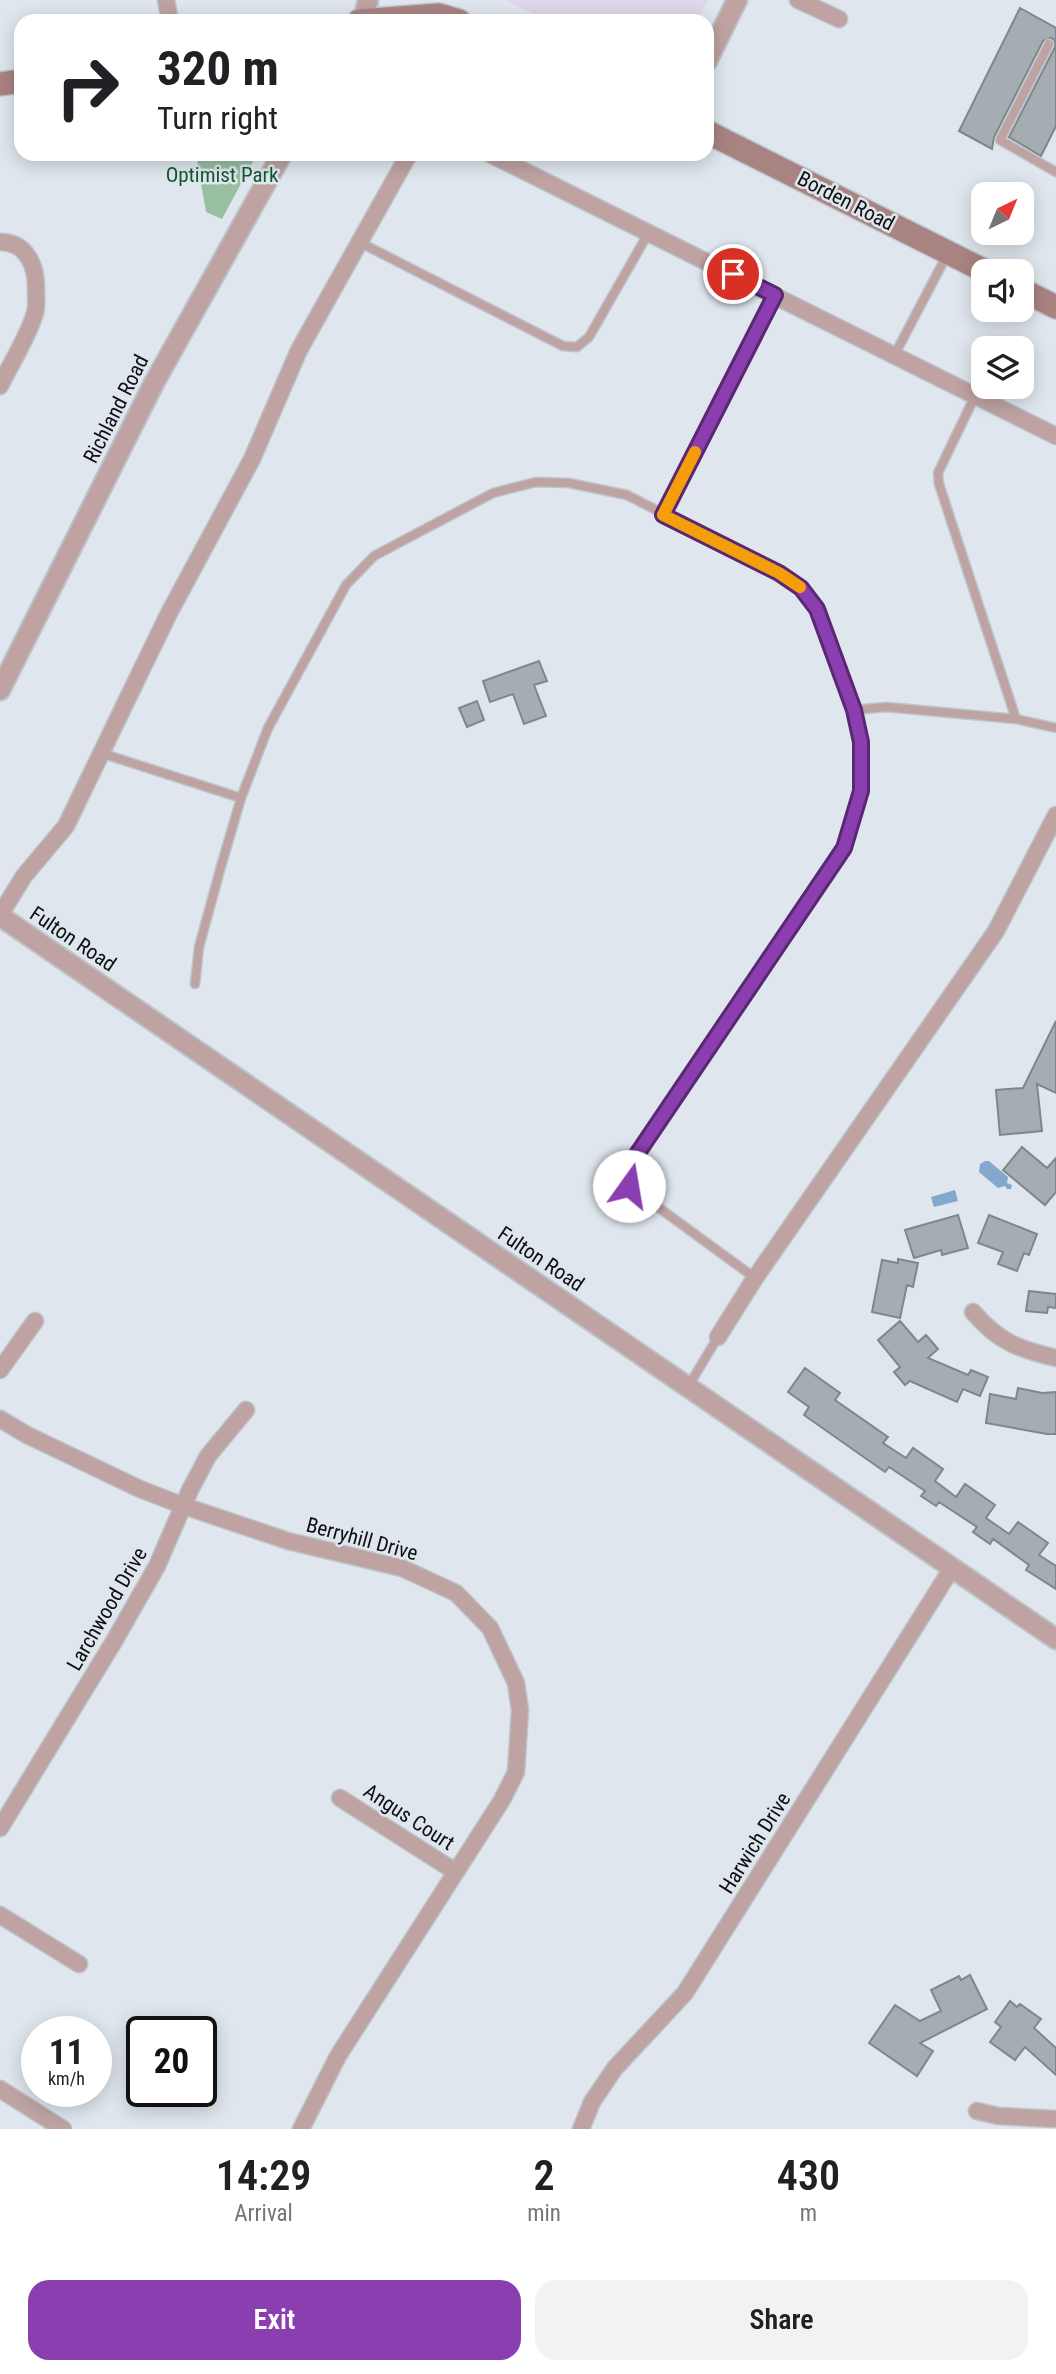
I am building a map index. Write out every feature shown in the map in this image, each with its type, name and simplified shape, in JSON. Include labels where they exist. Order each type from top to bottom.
[{"type":"main road","name":"Borden Road","points":[[714,136],[971,264]]},
{"type":"main road","points":[[1034,296],[1056,307]]},
{"type":"street","points":[[714,47],[737,0]]},
{"type":"street","points":[[798,0],[838,19]]},
{"type":"street","name":"Richland Road","points":[[0,690],[155,383],[278,161]]},
{"type":"street","points":[[0,915],[24,876],[66,826],[168,615],[252,459],[299,350],[405,161]]},
{"type":"street","points":[[504,161],[971,394]]},
{"type":"street","points":[[0,242],[21,248],[31,259],[37,275],[36,311],[0,386]]},
{"type":"street","points":[[981,399],[1056,436]]},
{"type":"street","points":[[718,1337],[755,1278],[996,931],[1056,815]]},
{"type":"street","name":"Fulton Road","points":[[0,915],[1056,1639]]},
{"type":"street","points":[[973,1312],[988,1329],[1022,1350],[1056,1358]]},
{"type":"street","points":[[0,1370],[35,1321]]},
{"type":"street","name":"Larchwood Drive","points":[[0,1828],[120,1632],[157,1566],[208,1456],[246,1410]]},
{"type":"street","name":"Berryhill Drive","points":[[0,1419],[27,1435],[140,1489],[184,1506],[288,1541],[402,1568],[456,1593],[490,1628],[516,1683],[520,1710],[516,1772],[502,1800],[338,2056],[301,2129]]},
{"type":"street","name":"Harwich Drive","points":[[581,2129],[592,2102],[615,2068],[685,1993],[952,1568]]},
{"type":"street","name":"Angus Court","points":[[340,1798],[456,1872]]},
{"type":"street","points":[[0,1915],[79,1964]]},
{"type":"street","points":[[0,2089],[63,2129]]},
{"type":"street","points":[[977,2111],[998,2116],[1056,2119]]},
{"type":"lane","points":[[1049,44],[1000,140],[1056,172]]},
{"type":"lane","points":[[359,242],[563,346],[577,347],[589,337],[649,232]]},
{"type":"lane","points":[[895,355],[948,253]]},
{"type":"lane","points":[[663,515],[775,295]]},
{"type":"lane","points":[[974,399],[938,473],[939,484],[1016,719]]},
{"type":"lane","points":[[195,984],[199,947],[241,798],[268,728],[346,584],[374,556],[493,493],[536,482],[569,482],[627,495],[779,573],[801,588],[817,609],[854,710],[861,742],[861,791],[844,848],[631,1163],[629,1186],[755,1278]]},
{"type":"lane","points":[[854,710],[886,707],[1016,719],[1056,728]]},
{"type":"lane","points":[[101,753],[241,798]]},
{"type":"lane","points":[[687,1388],[718,1337]]},
{"type":"shaded area","points":[[505,0],[708,0],[701,14],[534,14]]},
{"type":"green space","name":"Optimist Park","points":[[197,161],[253,161],[222,219],[206,212]]},
{"type":"water","points":[[989,1161],[1008,1177],[1007,1183],[1012,1185],[1011,1189],[1005,1186],[998,1188],[979,1172],[980,1164]]},
{"type":"water","points":[[955,1190],[958,1201],[934,1207],[931,1197]]},
{"type":"building","points":[[1020,8],[1056,28],[1056,126],[1041,156],[1009,137],[1055,47],[1055,41],[1051,38],[1043,41],[994,137],[992,149],[959,131]]},
{"type":"building","points":[[539,661],[547,681],[534,685],[546,716],[524,724],[513,694],[490,702],[483,681]]},
{"type":"building","points":[[477,701],[484,720],[467,727],[459,708]]},
{"type":"building","points":[[1056,1021],[1056,1093],[1037,1084],[1042,1131],[1000,1135],[996,1090],[1023,1088]]},
{"type":"building","points":[[1022,1147],[1047,1168],[1056,1158],[1056,1192],[1045,1205],[1003,1170]]},
{"type":"building","points":[[958,1215],[968,1248],[942,1255],[941,1250],[914,1258],[905,1230]]},
{"type":"building","points":[[989,1215],[1037,1234],[1029,1255],[1024,1253],[1017,1271],[998,1264],[1003,1252],[978,1243]]},
{"type":"building","points":[[898,1259],[918,1263],[913,1287],[907,1285],[900,1318],[872,1312],[882,1260],[898,1263]]},
{"type":"building","points":[[1029,1291],[1056,1294],[1056,1308],[1048,1307],[1047,1313],[1026,1311]]},
{"type":"building","points":[[900,1321],[918,1342],[926,1335],[938,1349],[928,1358],[968,1375],[971,1370],[988,1377],[980,1396],[963,1389],[957,1402],[910,1381],[905,1385],[894,1372],[900,1367],[878,1340]]},
{"type":"building","points":[[805,1368],[840,1393],[835,1400],[888,1437],[883,1443],[906,1458],[913,1448],[943,1469],[935,1481],[956,1497],[965,1484],[995,1505],[986,1518],[1009,1534],[1018,1522],[1048,1543],[1039,1555],[1056,1566],[1056,1589],[1026,1570],[1029,1565],[993,1539],[990,1544],[973,1532],[977,1527],[939,1502],[936,1506],[921,1496],[925,1491],[889,1467],[885,1472],[804,1415],[809,1407],[788,1392]]},
{"type":"building","points":[[1018,1388],[1042,1393],[1056,1392],[1056,1434],[986,1423],[990,1394],[1016,1399]]},
{"type":"building","points":[[970,1975],[987,2009],[920,2043],[933,2051],[917,2076],[869,2043],[895,2005],[920,2021],[941,2011],[931,1990],[959,1976],[961,1980]]},
{"type":"building","points":[[1010,2001],[1017,2007],[1020,2004],[1041,2019],[1034,2028],[1056,2048],[1056,2075],[1025,2047],[1015,2060],[990,2042],[1001,2027],[995,2022]]},
{"type":"slow traffic","points":[[695,452],[663,515],[779,573],[800,587]]},
{"type":"route","points":[[629,1186],[631,1163],[844,848],[861,791],[861,742],[854,710],[817,609],[801,588],[779,573],[663,515],[775,295],[733,274]]}]
